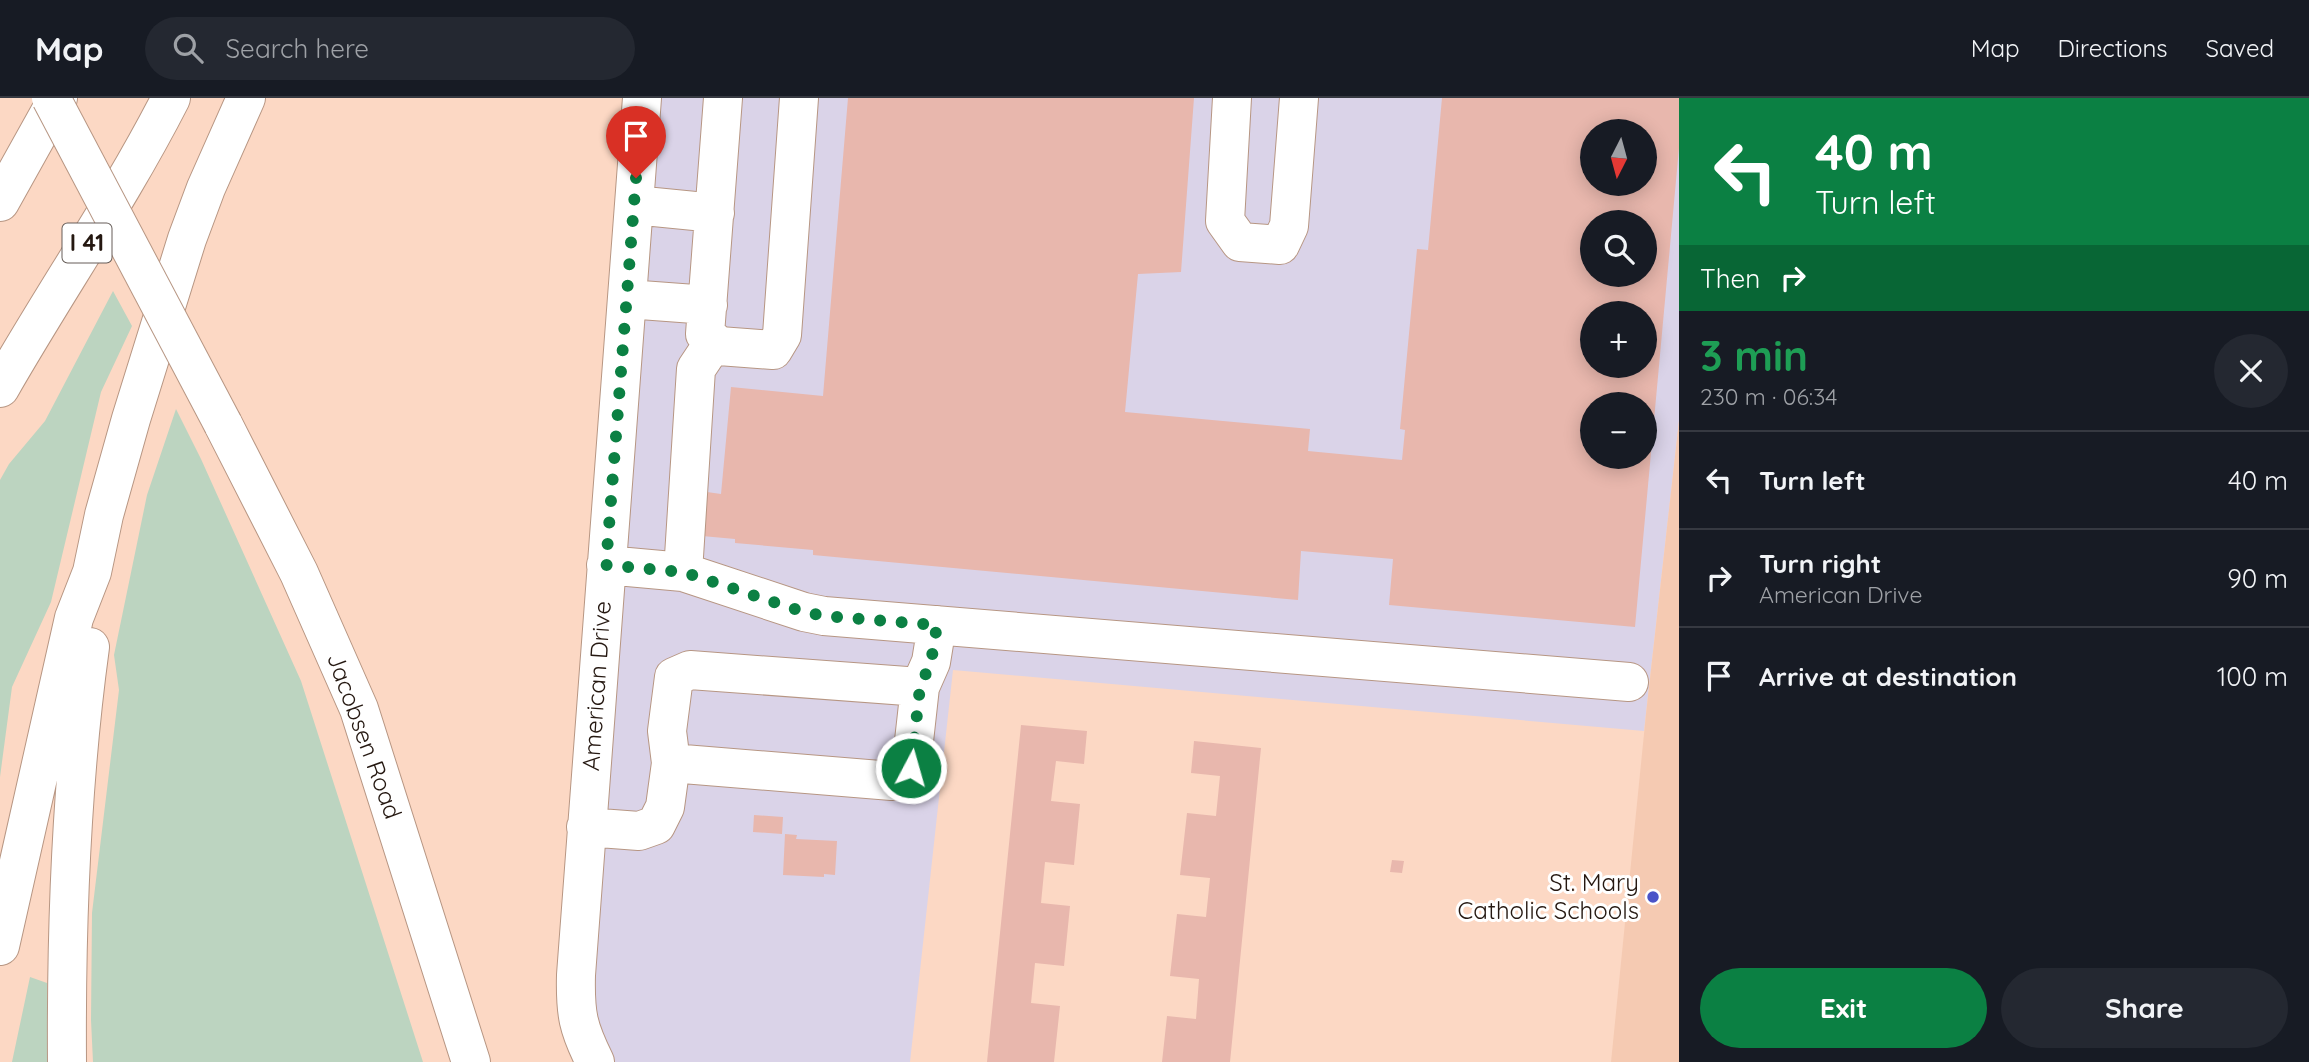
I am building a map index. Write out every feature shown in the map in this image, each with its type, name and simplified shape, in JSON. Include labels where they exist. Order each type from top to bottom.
[{"type":"main road","name":"Jacobsen Road","points":[[51,98],[299,573],[359,709],[471,1062]]},
{"type":"main road","points":[[0,202],[11,172],[58,98]]},
{"type":"main road","name":"I 41","points":[[0,388],[38,321],[143,153],[171,98]]},
{"type":"main road","points":[[0,946],[74,618],[92,572],[104,515],[131,419],[187,239],[206,188],[246,98]]},
{"type":"main road","name":"American Drive","points":[[595,1062],[581,1035],[575,996],[642,98]]},
{"type":"main road","points":[[723,98],[705,334],[719,346],[773,349],[782,335],[799,98]]},
{"type":"main road","points":[[1232,98],[1225,221],[1240,242],[1280,245],[1289,226],[1299,98]]},
{"type":"main road","points":[[634,205],[715,213]]},
{"type":"main road","points":[[627,299],[708,305]]},
{"type":"main road","points":[[683,572],[696,369],[714,342]]},
{"type":"main road","points":[[606,565],[683,572],[804,612],[824,616],[1629,682]]},
{"type":"main road","points":[[67,1062],[69,876],[78,747],[94,621],[92,572]]},
{"type":"main road","points":[[671,762],[892,780],[911,768],[920,687],[931,662],[937,625]]},
{"type":"main road","points":[[586,827],[639,831],[656,825],[665,807],[671,762],[667,731],[674,677],[690,670],[920,687]]},
{"type":"shaded area","points":[[658,98],[1679,98],[1679,421],[1644,731],[953,670],[910,1062],[611,1062],[603,1047],[592,988]]},
{"type":"shaded area","name":"St. Mary Catholic Schools","points":[[1679,421],[1679,1062],[1611,1062],[1646,714]]},
{"type":"green space","points":[[113,291],[132,326],[101,392],[51,602],[12,687],[0,777],[0,480],[9,464],[45,421]]},
{"type":"green space","points":[[176,409],[301,681],[423,1062],[93,1062],[92,913],[119,690],[114,655],[147,495]]},
{"type":"green space","points":[[30,977],[47,983],[47,1062],[12,1062]]},
{"type":"building","points":[[848,98],[1194,98],[1181,272],[1138,274],[1125,412],[1310,429],[1308,451],[1402,460],[1405,430],[1400,429],[1417,249],[1428,250],[1442,98],[1679,98],[1679,148],[1657,392],[1580,392],[1580,469],[1650,469],[1635,627],[1389,605],[1393,559],[1301,551],[1298,600],[813,555],[813,550],[735,543],[735,539],[702,536],[707,492],[721,494],[731,387],[823,396]]},
{"type":"building","points":[[1021,725],[1087,731],[1084,764],[1056,761],[1051,801],[1080,804],[1074,865],[1045,862],[1041,903],[1070,906],[1064,966],[1035,963],[1031,1003],[1060,1006],[1054,1062],[987,1062]]},
{"type":"building","points":[[1194,741],[1261,748],[1230,1062],[1162,1062],[1167,1016],[1196,1019],[1199,979],[1170,976],[1177,914],[1206,917],[1210,878],[1180,875],[1187,813],[1216,816],[1220,776],[1191,773]]},
{"type":"building","points":[[754,815],[783,817],[782,834],[753,832]]},
{"type":"building","points":[[785,834],[797,835],[796,839],[837,841],[835,875],[783,875]]},
{"type":"building","points":[[1392,860],[1404,861],[1402,873],[1390,872]]},
{"type":"place","name":"St. Mary Catholic Schools","points":[[1653,897]]},
{"type":"route","points":[[636,178],[606,565],[683,572],[804,612],[824,616],[937,625],[931,662],[920,687],[911,768]]}]
